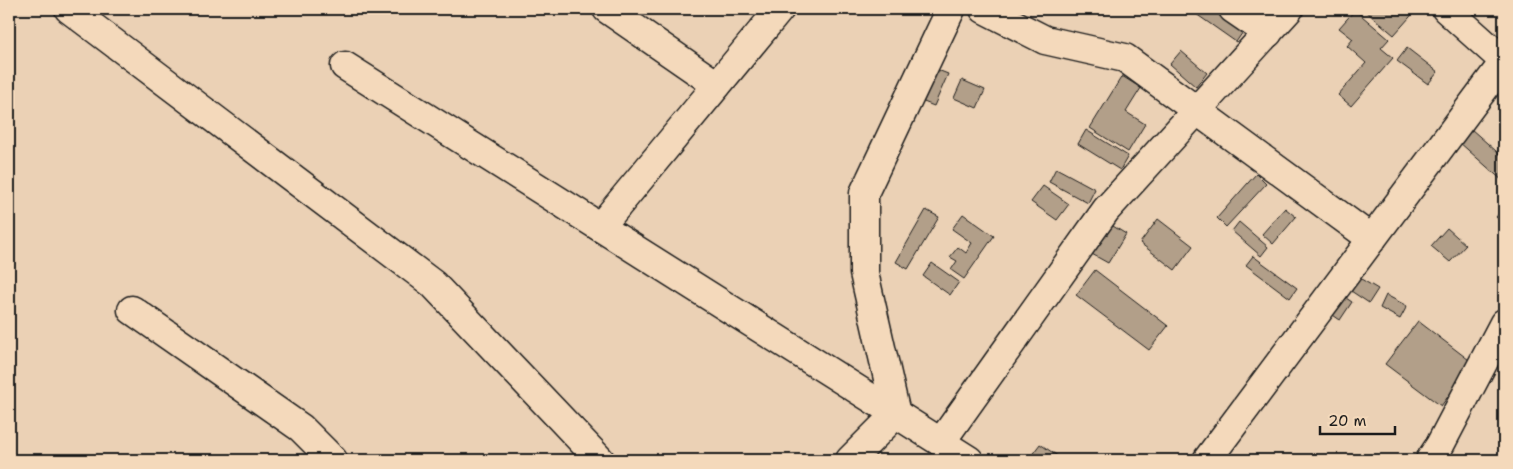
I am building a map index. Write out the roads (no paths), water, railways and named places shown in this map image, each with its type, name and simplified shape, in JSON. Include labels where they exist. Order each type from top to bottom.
[{"type":"street","points":[[69,9],[433,284],[600,460]]},
{"type":"street","points":[[607,9],[717,85]]},
{"type":"street","points":[[600,227],[780,9]]},
{"type":"street","points":[[896,414],[864,273],[864,194],[952,9]]},
{"type":"street","points":[[984,9],[1045,40],[1125,58],[1372,239]]},
{"type":"street","points":[[1234,9],[1268,33]]},
{"type":"street","points":[[941,442],[1106,210],[1289,9]]},
{"type":"street","points":[[1207,460],[1504,62],[1446,9]]},
{"type":"street","points":[[344,66],[969,460]]},
{"type":"street","points":[[132,310],[301,428],[334,460]]},
{"type":"street","points":[[1430,460],[1440,445],[1504,323]]},
{"type":"street","points":[[850,460],[896,414]]}]
